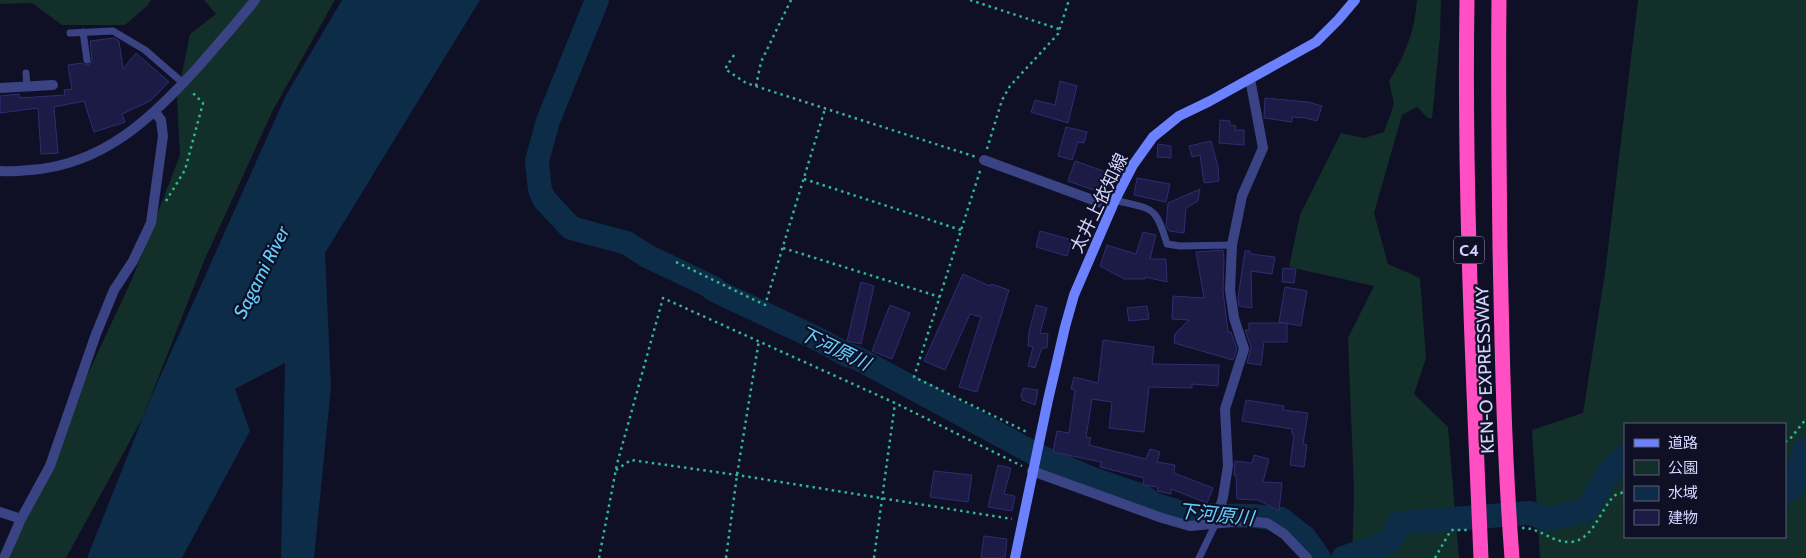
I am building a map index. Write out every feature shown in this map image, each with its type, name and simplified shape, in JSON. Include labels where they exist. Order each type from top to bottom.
[{"type":"highway","name":"KEN-O EXPRESSWAY","points":[[1467,0],[1468,223],[1481,558]]},
{"type":"highway","name":"KEN-O EXPRESSWAY","points":[[1498,0],[1502,348],[1507,498],[1512,557]]},
{"type":"main road","name":"太井上依知線","points":[[1033,469],[1074,295],[1113,203],[1133,165],[1153,137],[1179,116],[1316,42],[1355,0]]},
{"type":"main road","points":[[1015,558],[1033,469]]},
{"type":"street","points":[[0,171],[38,170],[64,165],[86,157],[123,137],[155,112],[183,83],[255,0]]},
{"type":"street","points":[[1216,522],[1224,497],[1228,466],[1225,409],[1244,349],[1234,318],[1230,290],[1232,245],[1242,196],[1263,148],[1250,79]]},
{"type":"street","points":[[0,88],[53,85]]},
{"type":"street","points":[[4,558],[21,519],[50,466],[96,334],[114,290],[133,261],[151,223],[163,136],[161,120],[155,112]]},
{"type":"street","points":[[984,160],[1113,203]]},
{"type":"street","points":[[1033,469],[1162,518],[1190,526],[1216,522],[1242,521],[1266,523],[1284,534],[1307,558]]},
{"type":"street","points":[[0,512],[21,519]]},
{"type":"lane","points":[[70,32],[113,31],[145,50],[183,83]]},
{"type":"lane","points":[[83,32],[87,60]]},
{"type":"lane","points":[[26,73],[27,87]]},
{"type":"lane","points":[[1113,203],[1152,210],[1159,219],[1167,244],[1180,246],[1232,245]]},
{"type":"lane","points":[[1199,558],[1216,522]]},
{"type":"path","points":[[756,86],[761,62],[791,0]]},
{"type":"path","points":[[970,0],[1059,29]]},
{"type":"path","points":[[1039,438],[914,377],[1002,100],[1010,86],[1058,34],[1068,0]]},
{"type":"path","points":[[734,55],[725,70],[746,83],[984,160]]},
{"type":"path","points":[[151,223],[185,170],[203,103],[183,83]]},
{"type":"path","points":[[676,262],[765,305],[825,110]]},
{"type":"path","points":[[804,179],[961,230]]},
{"type":"path","points":[[783,248],[940,297]]},
{"type":"path","points":[[599,558],[616,470],[664,298],[896,403],[1033,469]]},
{"type":"path","points":[[726,558],[737,475],[759,340]]},
{"type":"path","points":[[874,558],[896,403]]},
{"type":"path","points":[[1786,441],[1806,419]]},
{"type":"path","points":[[616,470],[631,460],[1022,520]]},
{"type":"path","points":[[1520,528],[1530,527],[1558,541],[1571,542],[1583,539],[1615,495],[1624,492]]},
{"type":"path","points":[[1435,558],[1451,530],[1470,530]]},
{"type":"green space","points":[[0,0],[151,0],[147,6],[125,25],[62,25],[32,3],[0,4]]},
{"type":"green space","points":[[204,0],[335,0],[273,110],[204,261],[142,419],[66,558],[10,558],[42,472],[133,277],[180,155],[177,98],[190,34],[216,14]]},
{"type":"green space","points":[[1417,0],[1441,0],[1440,36],[1432,119],[1428,118],[1417,107],[1402,115],[1374,213],[1388,264],[1420,278],[1426,358],[1414,394],[1448,427],[1459,558],[1352,558],[1354,492],[1348,338],[1374,286],[1289,267],[1300,215],[1341,133],[1364,138],[1384,132],[1394,104],[1389,81],[1400,62],[1408,42],[1414,22]]},
{"type":"green space","points":[[1638,0],[1806,0],[1806,558],[1540,558],[1532,430],[1583,413],[1605,273]]},
{"type":"water","name":"Sagami River","points":[[342,0],[480,0],[325,253],[331,387],[314,558],[281,558],[285,363],[235,389],[250,431],[182,558],[87,558],[151,397],[286,95]]},
{"type":"building","points":[[114,38],[119,41],[123,69],[136,53],[169,82],[150,101],[122,114],[125,122],[94,132],[84,101],[54,107],[58,153],[41,154],[38,108],[0,113],[0,96],[19,94],[20,98],[65,95],[64,90],[72,89],[68,65],[90,64],[92,59],[90,41]]},
{"type":"building","points":[[1060,81],[1077,86],[1068,123],[1031,112],[1035,100],[1055,105]]},
{"type":"building","points":[[1265,98],[1308,102],[1322,106],[1317,121],[1292,117],[1292,122],[1264,118]]},
{"type":"building","points":[[1220,120],[1230,121],[1230,125],[1236,126],[1235,130],[1244,130],[1244,145],[1219,143]]},
{"type":"building","points":[[1066,127],[1087,132],[1084,143],[1078,142],[1072,160],[1058,156]]},
{"type":"building","points":[[1211,141],[1218,167],[1219,181],[1204,183],[1200,155],[1192,157],[1189,146]]},
{"type":"building","points":[[1158,144],[1171,146],[1171,158],[1157,157]]},
{"type":"building","points":[[1075,161],[1109,173],[1102,193],[1068,181]]},
{"type":"building","points":[[1137,178],[1170,184],[1166,202],[1134,195]]},
{"type":"building","points":[[1200,189],[1198,201],[1186,208],[1184,233],[1169,231],[1166,226],[1168,203]]},
{"type":"building","points":[[1040,231],[1072,240],[1067,256],[1036,247]]},
{"type":"building","points":[[1143,232],[1156,235],[1150,259],[1166,259],[1167,282],[1145,277],[1145,279],[1124,279],[1100,266],[1107,245],[1136,254]]},
{"type":"building","points":[[1223,250],[1223,291],[1228,332],[1231,332],[1237,349],[1233,360],[1174,343],[1175,334],[1189,320],[1172,319],[1173,296],[1204,298],[1196,252]]},
{"type":"building","points":[[1245,251],[1250,251],[1250,254],[1275,257],[1272,274],[1251,271],[1252,308],[1239,306],[1238,298]]},
{"type":"building","points":[[1283,268],[1296,269],[1294,283],[1282,282]]},
{"type":"building","points":[[963,274],[990,286],[991,284],[1009,290],[977,392],[959,387],[981,317],[970,314],[945,370],[924,361]]},
{"type":"building","points":[[861,282],[874,286],[861,344],[847,341]]},
{"type":"building","points":[[1285,287],[1307,291],[1301,326],[1279,322]]},
{"type":"building","points":[[890,305],[910,313],[892,359],[872,351]]},
{"type":"building","points":[[1036,305],[1047,308],[1040,333],[1048,334],[1047,348],[1042,348],[1035,368],[1028,366],[1033,347],[1028,346],[1029,332]]},
{"type":"building","points":[[1147,306],[1149,319],[1129,321],[1127,308]]},
{"type":"building","points":[[1249,323],[1287,323],[1287,342],[1264,342],[1261,365],[1247,363],[1251,347],[1245,330],[1249,330]]},
{"type":"building","points":[[1103,340],[1154,347],[1152,364],[1219,365],[1218,386],[1192,384],[1192,388],[1149,387],[1144,432],[1109,428],[1112,402],[1092,399],[1086,437],[1091,438],[1089,445],[1146,459],[1150,449],[1160,452],[1157,462],[1175,465],[1174,473],[1213,488],[1207,503],[1171,489],[1171,494],[1157,491],[1158,487],[1143,485],[1144,478],[1100,467],[1101,462],[1053,452],[1057,431],[1069,433],[1075,390],[1071,389],[1074,377],[1098,383]]},
{"type":"building","points":[[1023,388],[1038,390],[1035,405],[1022,400]]},
{"type":"building","points":[[1246,400],[1284,406],[1283,410],[1308,413],[1303,444],[1307,445],[1304,467],[1290,465],[1294,435],[1292,434],[1292,429],[1242,421]]},
{"type":"building","points":[[1254,455],[1269,459],[1263,482],[1282,483],[1279,511],[1258,500],[1237,499],[1236,475],[1234,475],[1235,461],[1252,463]]},
{"type":"building","points":[[998,465],[1011,468],[1004,494],[1015,496],[1012,511],[988,507]]},
{"type":"building","points":[[934,471],[972,475],[968,502],[930,497]]},
{"type":"building","points":[[984,536],[1007,539],[1005,558],[981,558]]},
{"type":"waterway","name":"下河原川","points":[[597,0],[548,121],[537,161],[540,190],[544,199],[571,228],[627,243],[647,256],[714,288],[714,290],[820,340],[847,355],[857,358],[1041,457],[1093,479],[1143,496],[1153,504],[1189,515],[1253,516],[1281,519],[1305,538],[1319,558]]},
{"type":"waterway","name":"下河原川","points":[[1786,492],[1793,487],[1806,448]]},
{"type":"waterway","name":"下河原川","points":[[1343,558],[1388,543],[1400,523],[1530,513],[1546,519],[1585,511],[1612,469],[1624,457]]}]
